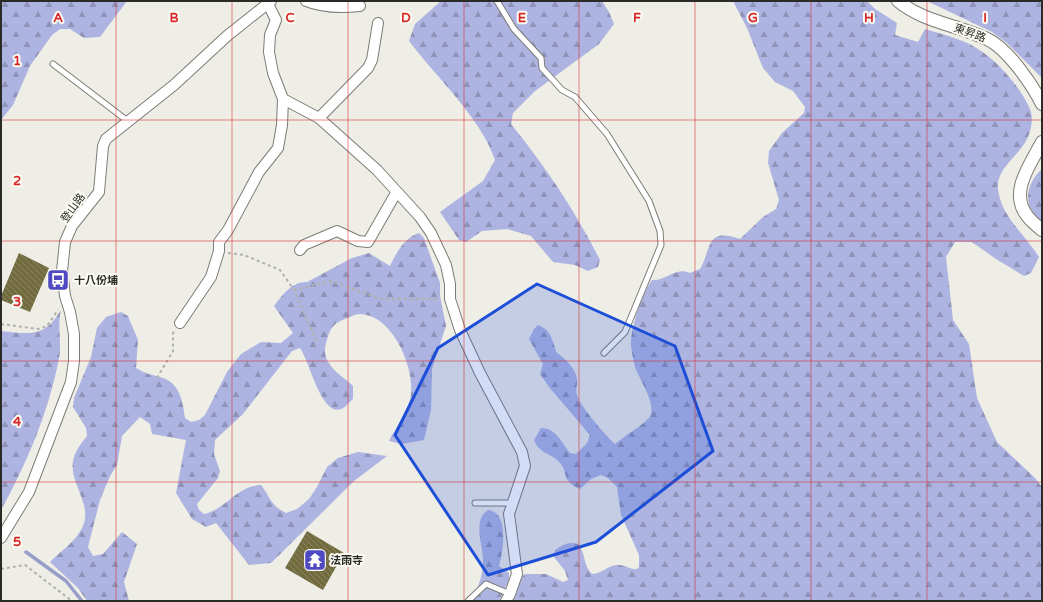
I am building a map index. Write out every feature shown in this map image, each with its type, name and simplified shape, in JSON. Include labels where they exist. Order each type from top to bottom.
[{"type":"street","points":[[306,1],[316,5],[343,8],[360,6]]},
{"type":"street","name":"東昇路","points":[[898,1],[906,8],[931,20],[989,39],[1012,60],[1042,104]]},
{"type":"street","points":[[180,323],[211,277],[219,251],[219,242],[228,230],[259,172],[278,148],[282,126],[283,98],[273,73],[269,52],[270,35],[276,20],[270,3]]},
{"type":"street","name":"登山路","points":[[1,538],[29,492],[71,382],[74,361],[74,334],[70,312],[64,296],[62,271],[65,242],[72,226],[99,192],[103,146],[106,139],[174,85],[227,36],[270,3]]},
{"type":"street","points":[[319,118],[368,68],[372,60],[378,23]]},
{"type":"street","points":[[283,98],[319,118],[377,170],[396,193],[420,217],[431,233],[446,265],[450,284],[450,299],[460,330],[480,373],[522,452],[525,466],[509,514],[517,574],[508,598]]},
{"type":"street","points":[[1042,142],[1021,182],[1019,194],[1021,206],[1028,217],[1042,230]]},
{"type":"street","points":[[300,250],[304,245],[337,230],[358,241],[368,242],[396,193]]},
{"type":"lane","points":[[496,1],[514,29],[541,58],[542,68],[562,90],[575,96],[607,134],[649,201],[660,231],[662,245],[625,332],[604,353]]},
{"type":"lane","points":[[53,64],[129,122]]},
{"type":"lane","points":[[475,504],[512,503]]},
{"type":"lane","points":[[468,601],[486,584],[508,598]]},
{"type":"path","points":[[219,251],[244,255],[280,270],[294,290],[316,340],[315,345]]},
{"type":"path","points":[[294,290],[330,281],[381,299],[450,299]]},
{"type":"path","points":[[1,324],[38,329],[47,326],[56,315],[64,296]]},
{"type":"path","points":[[157,378],[173,351],[173,333],[180,323]]},
{"type":"path","points":[[1,569],[24,565],[72,601]]},
{"type":"highlighted area","points":[[537,284],[675,346],[713,451],[596,542],[488,575],[395,435],[438,348]]},
{"type":"green space","points":[[1,1],[127,1],[100,37],[84,38],[70,29],[60,29],[52,35],[30,66],[13,105],[1,120]]},
{"type":"green space","points":[[441,1],[602,1],[609,12],[614,24],[599,44],[535,91],[513,113],[511,124],[548,173],[581,224],[600,260],[598,267],[588,271],[575,265],[553,262],[531,236],[507,229],[482,231],[466,242],[459,240],[440,212],[483,181],[495,160],[488,144],[469,113],[409,41],[415,24]]},
{"type":"green space","points":[[733,1],[867,1],[875,9],[897,23],[895,35],[918,42],[925,29],[956,38],[977,48],[998,64],[1018,88],[1028,104],[1032,115],[1030,133],[1000,176],[998,190],[1004,209],[1039,257],[1031,273],[1024,276],[972,242],[955,242],[946,257],[953,320],[969,344],[977,398],[997,442],[1035,478],[1042,487],[1042,601],[511,601],[520,578],[525,574],[546,574],[563,582],[568,580],[565,571],[554,557],[555,550],[566,544],[578,544],[581,548],[587,567],[592,574],[599,573],[614,565],[623,565],[632,569],[637,569],[639,567],[639,555],[621,515],[617,487],[608,478],[601,475],[591,479],[580,489],[569,482],[561,464],[541,450],[534,440],[541,428],[551,430],[558,436],[570,453],[576,454],[587,443],[590,435],[549,387],[540,374],[543,364],[529,339],[534,329],[538,325],[543,327],[549,333],[557,353],[567,361],[575,371],[577,381],[576,393],[579,400],[594,421],[615,444],[646,421],[651,413],[650,399],[635,367],[631,339],[637,312],[644,293],[652,280],[657,280],[675,272],[685,271],[690,273],[700,269],[711,242],[715,238],[729,236],[740,239],[763,217],[776,209],[779,200],[768,163],[769,151],[782,133],[804,113],[805,107],[793,91],[775,82],[763,68],[747,28]]},
{"type":"green space","points":[[927,1],[1042,1],[1042,78],[1007,43],[992,32]]},
{"type":"green space","points":[[1042,169],[1042,221],[1031,210],[1028,196],[1032,182]]},
{"type":"green space","points":[[419,233],[424,238],[440,283],[440,296],[446,326],[432,369],[431,410],[424,440],[402,444],[389,441],[408,406],[411,394],[411,383],[405,357],[399,344],[382,323],[372,317],[358,314],[335,324],[330,332],[325,346],[327,361],[353,386],[353,399],[341,409],[334,409],[327,404],[316,386],[304,354],[300,348],[292,351],[243,414],[215,440],[214,454],[220,471],[218,478],[197,504],[199,510],[204,514],[212,511],[219,508],[245,489],[252,486],[261,485],[274,504],[286,513],[297,509],[309,499],[327,467],[338,458],[358,452],[387,456],[354,481],[271,563],[249,565],[216,523],[206,527],[192,519],[176,493],[186,440],[152,434],[150,424],[140,417],[122,436],[117,465],[110,476],[100,500],[88,547],[93,556],[103,554],[122,532],[137,544],[124,582],[129,601],[87,601],[78,588],[50,562],[76,538],[85,519],[83,500],[73,473],[73,464],[76,451],[87,436],[86,428],[73,407],[74,398],[91,357],[97,328],[106,317],[121,312],[128,316],[138,340],[136,368],[169,381],[180,394],[185,418],[191,422],[199,420],[205,415],[227,372],[241,354],[261,342],[281,343],[293,333],[274,306],[288,290],[297,284],[307,282],[352,258],[369,253],[390,266],[405,242],[409,238]]},
{"type":"green space","points":[[61,310],[59,322],[59,359],[43,418],[20,473],[1,510],[1,331],[29,333],[42,330],[49,326]]},
{"type":"green space","points":[[488,510],[495,512],[500,518],[503,543],[499,566],[509,573],[509,580],[499,601],[473,601],[472,599],[477,590],[483,565],[479,526],[483,514]]},
{"type":"building","points":[[19,253],[49,268],[30,312],[1,300],[1,296]]},
{"type":"building","name":"法雨寺","points":[[307,531],[344,553],[323,590],[285,568]]},
{"type":"waterway","points":[[26,552],[66,581],[82,601]]},
{"type":"place","name":"十八份埔","points":[[58,280]]},
{"type":"place","name":"法雨寺","points":[[315,560]]}]
